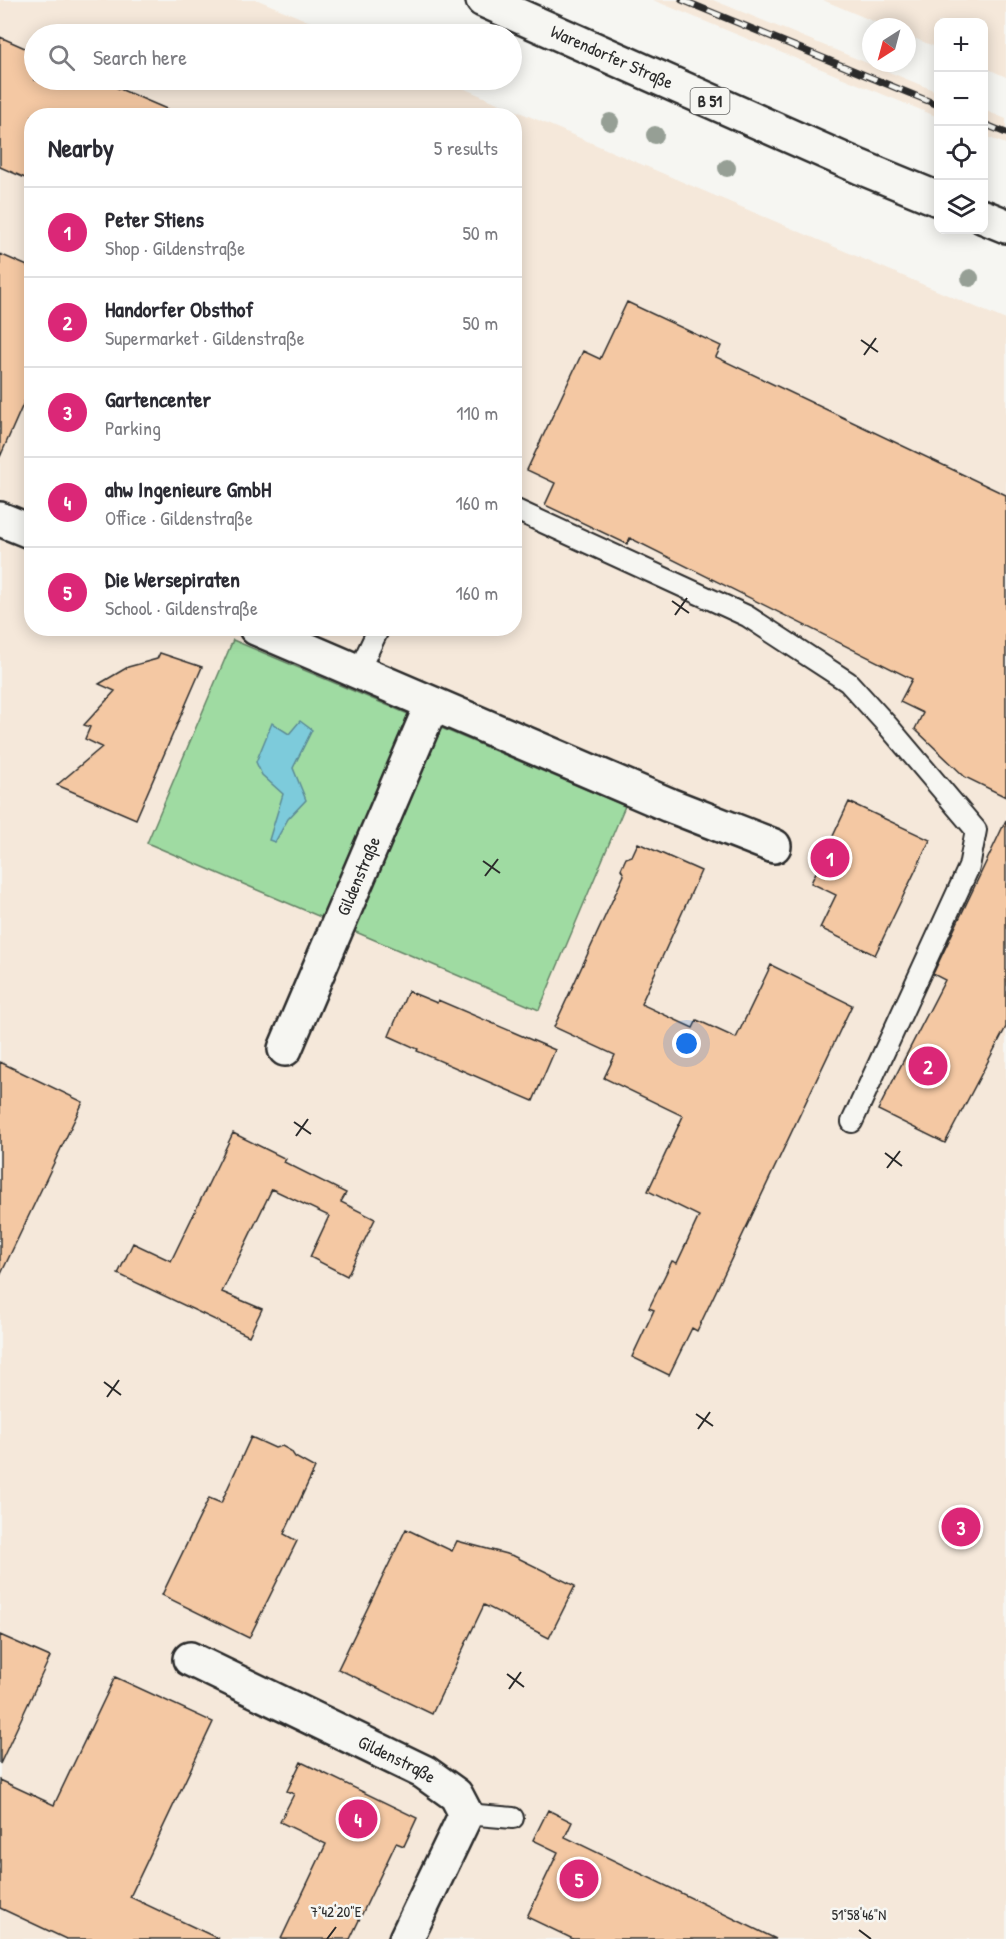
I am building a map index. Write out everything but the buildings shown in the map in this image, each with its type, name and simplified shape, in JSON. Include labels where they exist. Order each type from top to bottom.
[{"type":"street","name":"Warendorfer Straße","points":[[483,0],[860,167],[934,197]]},
{"type":"street","points":[[988,219],[1006,226]]},
{"type":"street","points":[[0,519],[24,529]]},
{"type":"street","points":[[275,636],[669,805],[774,846]]},
{"type":"street","name":"Gildenstraße","points":[[285,1049],[432,704]]},
{"type":"street","name":"Gildenstraße","points":[[190,1659],[424,1772],[456,1796],[466,1814]]},
{"type":"street","points":[[406,1939],[466,1814]]},
{"type":"lane","points":[[522,513],[747,616],[848,682],[976,830],[969,867],[852,1122]]},
{"type":"lane","points":[[358,672],[375,636]]},
{"type":"lane","points":[[466,1814],[513,1818]]},
{"type":"shaded area","points":[[0,0],[258,0],[315,24],[24,24],[24,90],[467,90],[510,108],[24,108],[24,636],[522,636],[522,113],[1006,320],[1006,1939],[0,1939]]},
{"type":"shaded area","points":[[653,0],[713,0],[862,61],[862,72],[889,72],[934,90],[934,115]]},
{"type":"shaded area","points":[[823,0],[1006,0],[1006,77],[988,69],[988,18],[934,18],[934,46],[916,39],[916,18],[866,18]]},
{"type":"shaded area","points":[[988,112],[1006,119],[1006,144],[988,137]]},
{"type":"green space","points":[[233,640],[625,806],[539,1010],[147,843]]},
{"type":"water","points":[[300,721],[312,730],[293,768],[306,800],[288,819],[275,842],[269,840],[283,794],[262,775],[256,762],[272,723],[289,734]]},
{"type":"railway","points":[[682,0],[934,103]]},
{"type":"railway","points":[[988,126],[1006,133]]},
{"type":"place","name":"Peter Stiens","points":[[830,858]]},
{"type":"place","name":"Handorfer Obsthof","points":[[928,1066]]},
{"type":"place","name":"Gartencenter","points":[[961,1527]]},
{"type":"place","name":"ahw Ingenieure GmbH","points":[[358,1819]]},
{"type":"place","name":"Die Wersepiraten","points":[[579,1879]]}]
